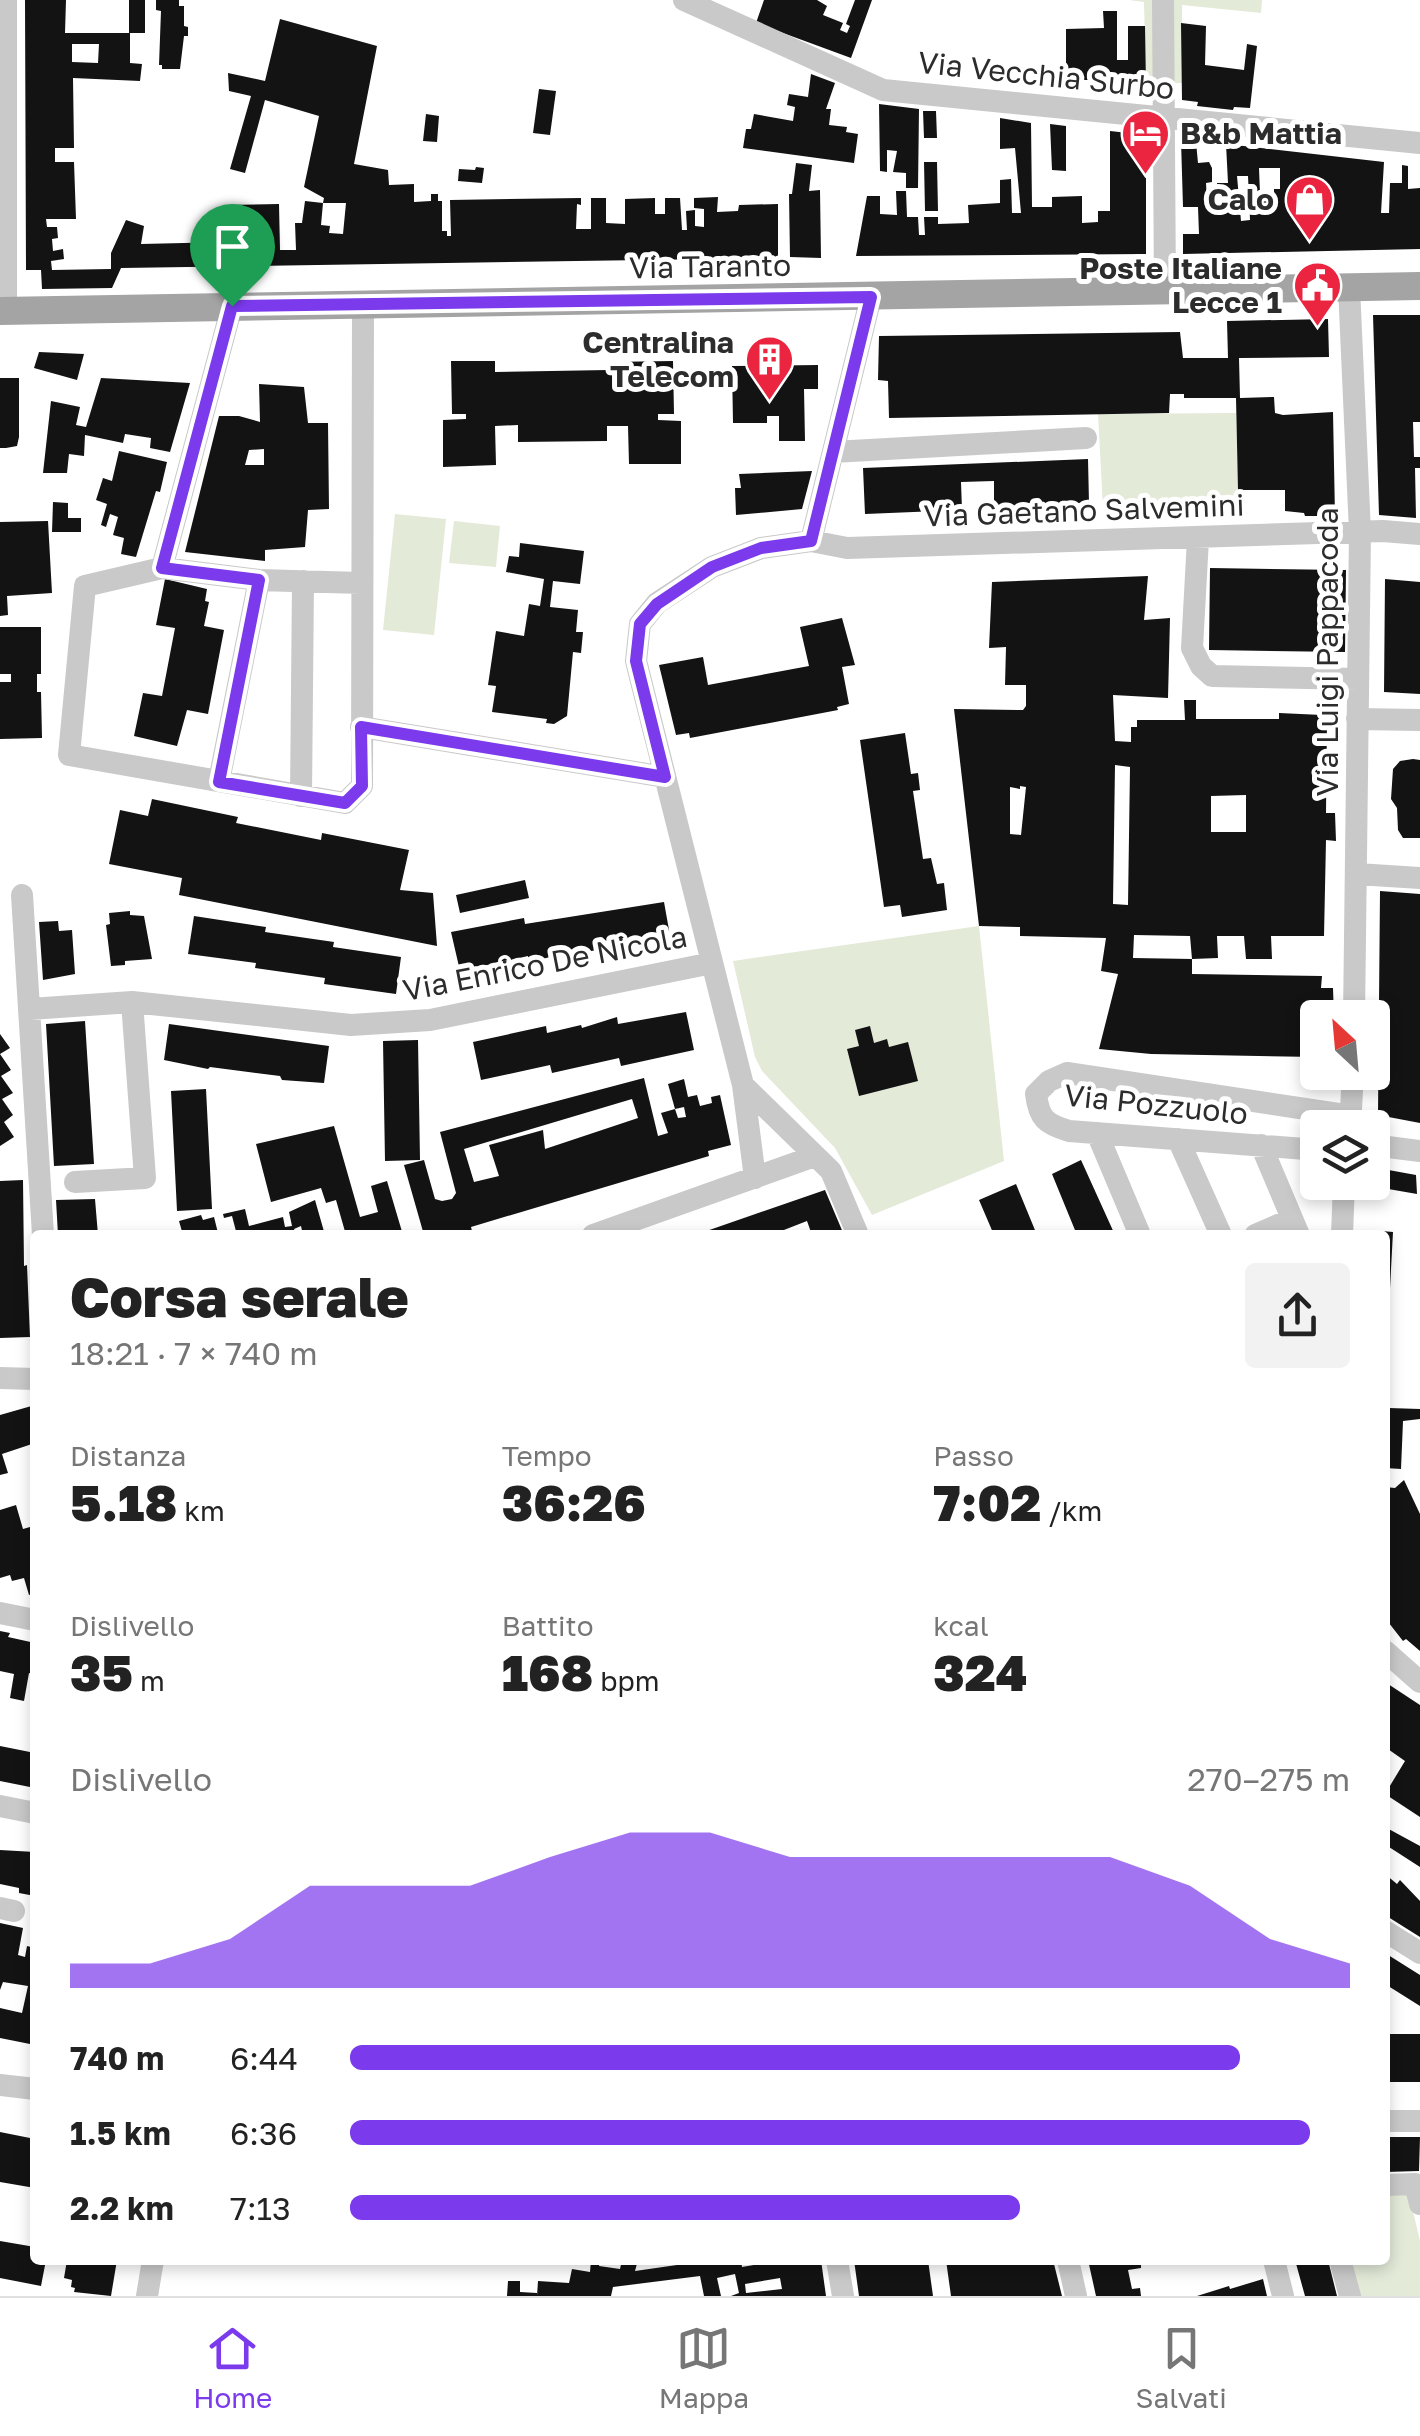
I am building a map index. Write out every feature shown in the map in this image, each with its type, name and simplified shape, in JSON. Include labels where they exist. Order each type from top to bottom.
[{"type":"main road","name":"Via Taranto","points":[[3,311],[1420,286]]},
{"type":"street","points":[[3,311],[6,0]]},
{"type":"street","points":[[1163,0],[1165,291]]},
{"type":"street","name":"Via Vecchia Surbo","points":[[688,1],[883,90],[1420,143]]},
{"type":"street","name":"Via Luigi Pappacoda","points":[[1349,287],[1360,532],[1354,1000]]},
{"type":"street","points":[[811,541],[871,297]]},
{"type":"street","points":[[362,583],[259,580],[162,568],[85,586],[69,755],[345,803],[362,786],[363,304]]},
{"type":"street","points":[[162,568],[232,306]]},
{"type":"street","points":[[833,452],[1086,438]]},
{"type":"street","name":"Via Gaetano Salvemini","points":[[754,1178],[743,1085],[636,661],[640,624],[657,604],[712,567],[761,548],[811,541],[847,548],[1360,532],[1420,534]]},
{"type":"street","points":[[1198,538],[1192,648],[1201,666],[1212,676],[1358,678]]},
{"type":"street","points":[[219,782],[259,580]]},
{"type":"street","points":[[301,796],[303,581]]},
{"type":"street","points":[[1358,719],[1420,720]]},
{"type":"street","points":[[361,727],[665,777]]},
{"type":"street","points":[[1358,874],[1420,878]]},
{"type":"street","points":[[22,894],[43,1230]]},
{"type":"street","name":"Via Enrico De Nicola","points":[[30,1009],[132,1002],[351,1025],[430,1020],[712,963]]},
{"type":"street","points":[[76,1182],[145,1178],[132,1002]]},
{"type":"street","name":"Via Pozzuolo","points":[[1300,1113],[1068,1073],[1049,1080],[1036,1094],[1038,1112],[1046,1124],[1068,1131],[1300,1149]]},
{"type":"street","points":[[743,1085],[831,1172],[856,1230]]},
{"type":"street","points":[[1096,1133],[1138,1230]]},
{"type":"street","points":[[1178,1139],[1219,1230]]},
{"type":"street","points":[[1260,1146],[1295,1227]]},
{"type":"street","points":[[1390,1147],[1420,1151]]},
{"type":"street","points":[[607,1230],[815,1156]]},
{"type":"street","points":[[1342,1230],[1343,1200]]},
{"type":"street","points":[[1,1379],[30,1378]]},
{"type":"street","points":[[0,1613],[30,1619]]},
{"type":"street","points":[[1390,1655],[1420,1682]]},
{"type":"street","points":[[0,1806],[30,1812]]},
{"type":"street","points":[[1390,1934],[1420,1953]]},
{"type":"street","points":[[0,2085],[30,2088]]},
{"type":"street","points":[[1390,2121],[1420,2120]]},
{"type":"street","points":[[1390,2184],[1416,2184],[1420,2204]]},
{"type":"street","points":[[147,2296],[152,2265]]},
{"type":"street","points":[[838,2265],[843,2296]]},
{"type":"street","points":[[1069,2265],[1076,2296]]},
{"type":"street","points":[[1275,2265],[1283,2296]]},
{"type":"street","points":[[1341,2265],[1350,2296]]},
{"type":"green space","points":[[1129,0],[1262,0],[1261,13],[1182,5],[1182,83],[1146,84],[1144,2]]},
{"type":"green space","points":[[1236,413],[1239,503],[1103,508],[1098,414]]},
{"type":"green space","points":[[395,514],[446,519],[434,635],[383,630]]},
{"type":"green space","points":[[454,521],[500,526],[496,567],[449,563]]},
{"type":"green space","points":[[979,926],[1004,1161],[872,1215],[835,1148],[762,1071],[755,1057],[733,961]]},
{"type":"green space","points":[[1390,2194],[1409,2194],[1420,2241],[1420,2296],[1357,2296],[1349,2265],[1390,2265]]},
{"type":"building","points":[[25,0],[66,0],[65,33],[129,33],[129,0],[145,0],[145,33],[130,33],[130,63],[142,64],[140,81],[73,78],[74,148],[55,148],[55,162],[74,162],[76,219],[46,219],[47,227],[57,227],[53,251],[63,249],[64,259],[51,261],[52,270],[111,269],[111,253],[126,220],[144,226],[141,244],[227,242],[226,205],[279,204],[280,250],[296,250],[295,223],[302,223],[305,201],[323,203],[324,198],[304,187],[319,116],[265,100],[245,173],[230,169],[251,96],[229,91],[228,73],[265,81],[280,19],[377,46],[354,164],[388,170],[389,185],[414,184],[414,202],[431,201],[431,194],[438,194],[438,201],[442,201],[442,231],[447,231],[447,236],[451,236],[450,200],[581,198],[576,229],[591,229],[591,198],[606,198],[606,223],[625,224],[625,199],[655,198],[655,214],[665,214],[665,198],[680,198],[682,230],[687,230],[686,211],[695,210],[695,226],[704,227],[704,209],[694,208],[694,198],[718,197],[717,212],[738,211],[739,205],[778,204],[778,258],[121,268],[112,288],[42,289],[41,270],[26,270]],"holes":[[[72,44],[99,44],[98,63],[72,62]],[[323,203],[346,203],[343,234],[329,233],[330,226],[321,225]]]},
{"type":"building","points":[[156,0],[179,0],[179,6],[184,6],[188,36],[184,36],[180,69],[162,69],[159,65],[161,11],[156,10]]},
{"type":"building","points":[[764,0],[817,0],[827,6],[823,15],[843,23],[840,30],[847,33],[850,26],[846,24],[855,0],[872,0],[851,58],[756,23]]},
{"type":"building","points":[[1103,11],[1117,11],[1117,60],[1128,60],[1128,26],[1145,26],[1146,84],[1104,85],[1104,74],[1088,74],[1088,80],[1066,80],[1066,29],[1104,28]]},
{"type":"building","points":[[1181,23],[1206,26],[1205,65],[1244,70],[1247,44],[1257,46],[1250,108],[1197,106],[1198,102],[1182,100]]},
{"type":"building","points":[[811,74],[835,83],[826,109],[831,109],[829,125],[847,127],[846,132],[858,134],[854,163],[743,148],[754,114],[793,121],[795,107],[787,105],[789,94],[808,97]]},
{"type":"building","points":[[539,89],[556,91],[550,135],[533,133]]},
{"type":"building","points":[[879,104],[919,109],[918,188],[906,188],[906,173],[893,172],[897,151],[887,150],[887,172],[880,171]]},
{"type":"building","points":[[923,111],[936,111],[937,138],[924,138]]},
{"type":"building","points":[[426,114],[439,116],[437,142],[423,141]]},
{"type":"building","points":[[1000,118],[1031,123],[1032,207],[1052,207],[1052,197],[1082,196],[1082,223],[1098,222],[1098,211],[1110,211],[1110,131],[1146,135],[1146,254],[856,256],[867,196],[880,196],[880,214],[897,215],[896,191],[906,191],[907,217],[918,217],[919,235],[925,235],[924,217],[938,217],[938,224],[969,223],[968,205],[1000,203],[1000,180],[1011,179],[1012,213],[1021,213],[1015,148],[1000,149]]},
{"type":"building","points":[[1050,124],[1066,126],[1066,171],[1052,170]]},
{"type":"building","points":[[1181,140],[1196,142],[1198,163],[1209,162],[1212,168],[1212,182],[1206,183],[1207,202],[1218,202],[1217,183],[1228,183],[1226,144],[1384,162],[1381,213],[1389,213],[1390,183],[1402,183],[1402,165],[1408,166],[1408,189],[1420,188],[1420,249],[1183,254],[1183,234],[1199,234],[1198,207],[1183,207]],"holes":[[[1259,168],[1280,168],[1280,189],[1260,194]],[[1237,176],[1248,176],[1250,220],[1241,221]]]},
{"type":"building","points":[[924,162],[937,162],[938,211],[925,211]]},
{"type":"building","points":[[796,163],[812,165],[809,191],[820,190],[821,258],[790,257],[789,194]]},
{"type":"building","points":[[484,168],[482,183],[458,181],[459,169]]},
{"type":"building","points":[[1373,315],[1420,315],[1420,422],[1413,422],[1414,457],[1420,457],[1420,468],[1415,468],[1416,518],[1379,515]]},
{"type":"building","points":[[1328,319],[1329,357],[1239,358],[1240,398],[1274,397],[1275,413],[1283,415],[1333,412],[1335,516],[1285,511],[1285,490],[1238,490],[1236,398],[1184,398],[1184,394],[1170,394],[1169,413],[889,418],[888,381],[878,380],[879,336],[1180,332],[1183,358],[1228,358],[1227,321]]},
{"type":"building","points":[[39,352],[84,354],[77,380],[34,368]]},
{"type":"building","points":[[451,361],[495,361],[495,372],[608,370],[608,362],[673,361],[674,414],[658,414],[658,420],[681,421],[681,464],[629,464],[628,426],[607,426],[607,441],[518,442],[518,425],[495,426],[496,465],[443,467],[443,420],[466,419],[466,414],[452,414]]},
{"type":"building","name":"Centralina Telecom","points":[[818,365],[818,389],[804,389],[805,441],[779,441],[779,416],[767,416],[767,423],[733,423],[732,366]]},
{"type":"building","points":[[0,378],[19,378],[19,437],[17,446],[6,448],[0,448]]},
{"type":"building","points":[[101,378],[190,383],[170,452],[150,448],[151,438],[125,434],[123,443],[85,435],[84,456],[69,454],[67,473],[43,473],[51,401],[80,407],[76,425],[86,427]]},
{"type":"building","points":[[259,384],[304,387],[308,423],[328,423],[329,509],[308,510],[305,547],[265,550],[265,561],[185,552],[219,416],[260,422]],"holes":[[[264,449],[264,465],[245,465],[249,450]]]},
{"type":"building","points":[[119,451],[167,462],[136,557],[121,554],[124,538],[113,535],[118,517],[110,514],[106,527],[101,525],[107,504],[96,500],[103,478],[112,481]]},
{"type":"building","points":[[1088,459],[1089,503],[990,507],[994,481],[961,482],[962,510],[865,514],[863,468]]},
{"type":"building","points":[[812,471],[802,509],[736,515],[735,488],[741,488],[739,474]]},
{"type":"building","points":[[53,502],[68,503],[68,518],[81,518],[81,532],[52,532]]},
{"type":"building","points":[[48,521],[52,593],[7,596],[8,615],[0,616],[0,522]]},
{"type":"building","points":[[520,543],[584,551],[580,584],[553,581],[550,607],[578,610],[576,632],[583,632],[581,653],[573,652],[567,716],[554,724],[546,723],[547,719],[492,712],[496,686],[488,685],[496,631],[524,636],[529,604],[540,606],[544,579],[506,572],[509,556],[519,557]]},
{"type":"building","points":[[1210,568],[1346,570],[1345,652],[1209,650]]},
{"type":"building","points":[[1148,576],[1144,620],[1170,618],[1168,698],[1113,695],[1115,741],[1131,742],[1131,727],[1137,727],[1137,720],[1185,720],[1184,700],[1196,700],[1196,719],[1279,719],[1279,713],[1322,715],[1322,721],[1327,721],[1326,813],[1335,813],[1336,841],[1326,840],[1324,936],[1271,936],[1272,959],[1246,959],[1244,936],[1217,936],[1218,958],[1192,959],[1192,974],[1322,976],[1321,988],[1333,988],[1333,1000],[1300,1000],[1300,1057],[1151,1054],[1099,1049],[1118,974],[1101,971],[1106,938],[1020,936],[1020,927],[979,926],[954,709],[1023,710],[1026,706],[1026,685],[1005,685],[1006,647],[989,648],[992,582]],"holes":[[[1115,765],[1130,767],[1128,905],[1113,904]],[[1010,787],[1026,787],[1021,835],[1010,834]],[[1246,795],[1246,832],[1211,832],[1211,796]],[[1134,935],[1190,936],[1192,959],[1133,958]]]},
{"type":"building","points":[[165,579],[207,589],[205,601],[209,602],[204,626],[224,630],[208,714],[187,710],[177,746],[134,736],[143,693],[162,696],[175,628],[156,625]]},
{"type":"building","points":[[1385,579],[1420,582],[1420,694],[1384,692]]},
{"type":"building","points":[[842,618],[855,665],[842,667],[849,704],[837,707],[838,710],[690,738],[689,733],[676,735],[659,665],[703,657],[708,685],[809,666],[800,627]]},
{"type":"building","points":[[0,627],[41,627],[37,692],[41,692],[42,738],[0,739],[0,682],[11,682],[11,674],[0,674]]},
{"type":"building","points":[[905,733],[911,774],[918,773],[920,790],[913,791],[923,859],[931,858],[937,884],[944,883],[947,910],[902,917],[900,905],[884,907],[860,740]]},
{"type":"building","points":[[1420,760],[1420,838],[1403,838],[1398,830],[1397,808],[1391,799],[1393,769],[1400,761]]},
{"type":"building","points":[[152,799],[238,817],[236,823],[321,840],[322,833],[409,850],[400,890],[433,893],[437,946],[179,895],[182,878],[109,864],[120,810],[148,816]]},
{"type":"building","points":[[525,880],[529,898],[460,913],[456,895]]},
{"type":"building","points":[[1380,891],[1420,894],[1420,1123],[1390,1117],[1390,1110],[1378,1110],[1378,1090],[1390,1090],[1390,1000],[1379,1000]]},
{"type":"building","points":[[664,902],[671,941],[598,956],[597,950],[569,955],[568,952],[528,963],[528,956],[460,971],[451,932],[524,918],[525,924]]},
{"type":"building","points":[[130,911],[130,915],[144,916],[152,959],[111,966],[106,925],[110,924],[109,913]]},
{"type":"building","points":[[194,916],[334,942],[333,947],[401,957],[396,994],[324,984],[325,978],[255,968],[256,963],[188,954]]},
{"type":"building","points":[[58,921],[59,931],[72,930],[75,974],[43,980],[39,922]]},
{"type":"building","points":[[686,1012],[694,1050],[621,1066],[619,1058],[552,1073],[550,1065],[481,1080],[473,1042],[546,1026],[547,1033],[617,1017],[618,1024]]},
{"type":"building","points":[[85,1021],[94,1164],[54,1166],[46,1024]]},
{"type":"building","points":[[169,1024],[329,1046],[324,1083],[282,1080],[280,1076],[164,1060]]},
{"type":"building","points":[[870,1026],[874,1043],[887,1039],[889,1047],[908,1042],[918,1081],[859,1096],[847,1049],[859,1046],[855,1030]]},
{"type":"building","points":[[0,1034],[10,1048],[0,1054]]},
{"type":"building","points":[[418,1040],[420,1160],[385,1161],[383,1041]]},
{"type":"building","points":[[0,1054],[11,1070],[1,1076],[13,1093],[2,1099],[13,1115],[4,1122],[14,1137],[0,1146]]},
{"type":"building","points":[[644,1078],[658,1136],[668,1133],[661,1113],[675,1109],[668,1084],[684,1079],[688,1097],[697,1095],[700,1106],[712,1103],[711,1097],[720,1095],[731,1145],[708,1151],[709,1156],[471,1227],[472,1230],[423,1230],[404,1165],[424,1160],[435,1199],[452,1199],[456,1193],[440,1132]],"holes":[[[632,1099],[638,1118],[545,1149],[543,1130],[489,1145],[499,1176],[474,1182],[464,1149]],[[684,1107],[686,1117],[678,1118],[675,1109]]]},
{"type":"building","points":[[206,1089],[212,1209],[177,1211],[171,1091]]},
{"type":"building","points":[[334,1126],[360,1217],[378,1212],[371,1186],[387,1181],[402,1230],[345,1230],[336,1200],[326,1203],[321,1188],[271,1202],[256,1144]]},
{"type":"building","points":[[1081,1160],[1113,1230],[1075,1230],[1052,1174]]},
{"type":"building","points":[[1390,1170],[1416,1175],[1417,1194],[1390,1189]]},
{"type":"building","points":[[23,1180],[30,1337],[0,1338],[0,1181]]},
{"type":"building","points":[[1016,1184],[1035,1230],[992,1230],[979,1200]]},
{"type":"building","points":[[825,1190],[842,1230],[810,1230],[807,1221],[784,1230],[709,1230]]},
{"type":"building","points":[[95,1199],[98,1230],[58,1230],[56,1200]]},
{"type":"building","points":[[315,1200],[324,1230],[302,1230],[301,1226],[294,1230],[236,1230],[232,1216],[224,1218],[223,1214],[245,1209],[249,1226],[283,1217],[285,1227],[292,1226],[289,1212]]},
{"type":"building","points":[[201,1215],[203,1220],[214,1217],[217,1230],[182,1230],[179,1221]]},
{"type":"building","points":[[1390,1232],[1393,1232],[1390,1288]]},
{"type":"building","points":[[30,1406],[30,1445],[2,1454],[8,1473],[0,1475],[0,1415]]},
{"type":"building","points":[[1390,1408],[1420,1409],[1420,1419],[1403,1421],[1401,1469],[1390,1468]]},
{"type":"building","points":[[1404,1480],[1420,1514],[1420,1651],[1406,1639],[1403,1641],[1390,1624],[1390,1488]]},
{"type":"building","points":[[16,1505],[23,1529],[30,1527],[30,1595],[24,1578],[0,1578],[0,1510]]},
{"type":"building","points":[[0,1631],[30,1642],[30,1673],[24,1701],[10,1698],[14,1674],[0,1671]]},
{"type":"building","points":[[1390,1685],[1420,1705],[1420,1817],[1390,1797],[1390,1786],[1405,1761],[1390,1750]]},
{"type":"building","points":[[0,1746],[30,1752],[30,1787],[0,1781]]},
{"type":"building","points":[[1390,1830],[1420,1846],[1420,1867],[1390,1848]]},
{"type":"building","points":[[0,1850],[30,1852],[30,1895],[0,1884]]},
{"type":"building","points":[[1390,1878],[1397,1884],[1400,1880],[1420,1901],[1420,1937],[1390,1918]]},
{"type":"building","points":[[0,1923],[23,1928],[18,1955],[25,1957],[27,1946],[30,1947],[30,2044],[0,2038],[0,2008],[22,2013],[28,1986],[3,1982],[0,1990]]},
{"type":"building","points":[[1390,1956],[1420,1975],[1420,2006],[1390,1987]]},
{"type":"building","points":[[1390,2034],[1420,2034],[1420,2082],[1390,2082]]},
{"type":"building","points":[[0,2132],[30,2138],[30,2187],[0,2182]]},
{"type":"building","points":[[1390,2137],[1420,2137],[1419,2171],[1390,2172]]},
{"type":"building","points":[[0,2241],[30,2246],[30,2265],[45,2265],[41,2286],[0,2278]]},
{"type":"building","points":[[66,2265],[116,2265],[111,2296],[74,2292],[72,2280],[64,2278]]},
{"type":"building","points":[[591,2265],[620,2269],[621,2265],[637,2265],[635,2271],[677,2265],[822,2265],[826,2296],[731,2296],[739,2293],[735,2274],[717,2278],[721,2296],[704,2296],[700,2276],[613,2287],[611,2296],[537,2296],[538,2281],[569,2283],[572,2269],[590,2272]],"holes":[[[780,2278],[782,2289],[746,2293],[745,2284]]]},
{"type":"building","points":[[855,2265],[929,2265],[933,2296],[859,2296]]},
{"type":"building","points":[[947,2265],[1054,2265],[1062,2296],[951,2296]]},
{"type":"building","points":[[1089,2265],[1141,2265],[1128,2270],[1132,2289],[1140,2288],[1141,2296],[1096,2296]]},
{"type":"building","points":[[1296,2265],[1329,2265],[1337,2296],[1305,2296]]},
{"type":"building","points":[[1263,2279],[1267,2296],[1197,2296],[1229,2286],[1230,2289]]},
{"type":"building","points":[[508,2281],[520,2281],[520,2292],[537,2296],[507,2296]]},
{"type":"place","name":"B&b Mattia","points":[[1145,176]]},
{"type":"place","name":"Calo","points":[[1309,242]]},
{"type":"place","name":"Poste Italiane Lecce 1","points":[[1317,328]]},
{"type":"place","name":"Centralina Telecom","points":[[769,402]]},
{"type":"route","points":[[871,297],[811,541],[761,548],[712,567],[657,604],[640,624],[636,661],[665,777],[361,727],[362,786],[345,803],[219,782],[259,580],[162,568],[232,306],[871,297]]}]
